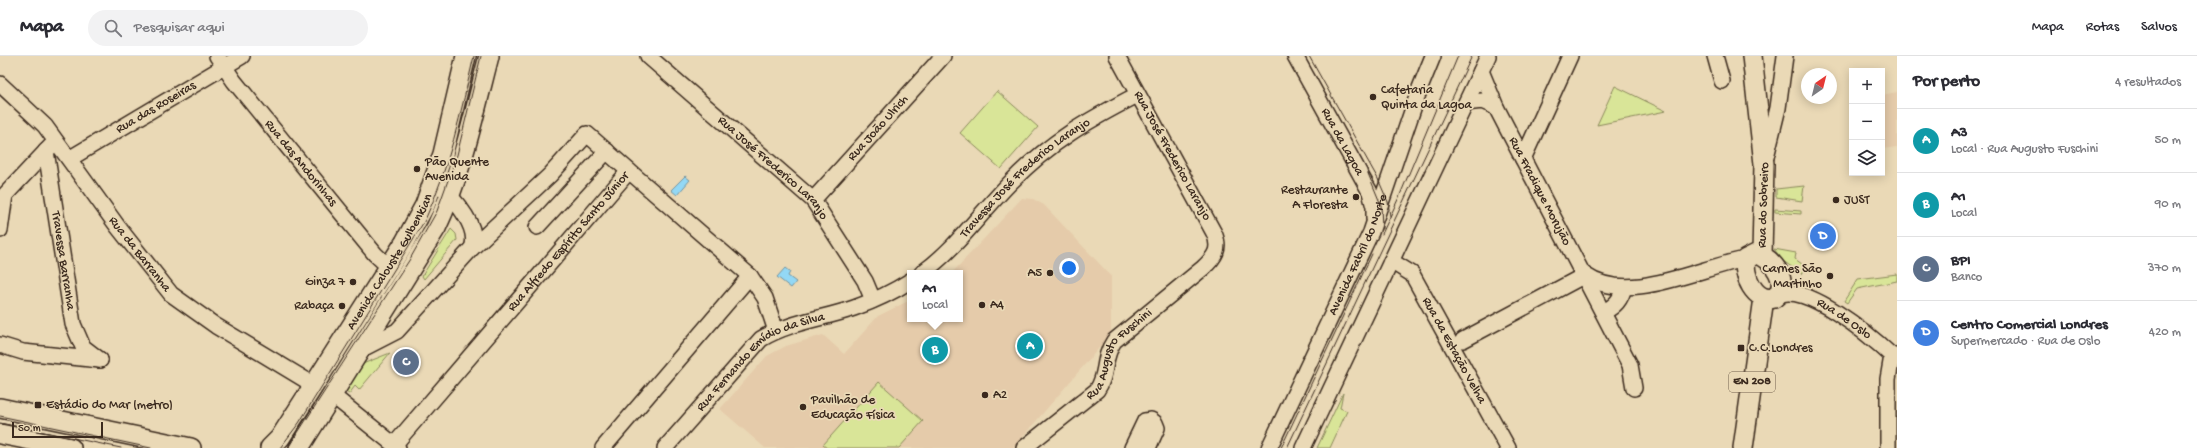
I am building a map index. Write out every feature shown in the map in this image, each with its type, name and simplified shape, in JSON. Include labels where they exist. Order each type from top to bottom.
[{"type":"main road","name":"Avenida Calouste Gulbenkian","points":[[270,448],[280,438],[389,267],[414,225],[432,186],[443,154],[466,56]]},
{"type":"main road","name":"Avenida Calouste Gulbenkian","points":[[300,448],[431,238],[451,197],[466,147],[489,56]]},
{"type":"main road","points":[[1752,56],[1764,164]]},
{"type":"main road","name":"Rua do Sobreiro","points":[[1751,263],[1764,164]]},
{"type":"main road","points":[[1751,263],[1772,264],[1780,276],[1782,284],[1771,297],[1753,289],[1751,263]]},
{"type":"main road","name":"EN 208","points":[[1743,448],[1771,297]]},
{"type":"main road","points":[[0,408],[191,448]]},
{"type":"main road","points":[[0,434],[71,448]]},
{"type":"street","name":"Rua das Roseiras","points":[[69,159],[220,62],[242,56]]},
{"type":"street","name":"Rua José Frederico Laranjo","points":[[648,56],[813,200],[865,280],[873,300]]},
{"type":"street","name":"Rua João Ulrich","points":[[813,200],[943,56]]},
{"type":"street","name":"Rua José Frederico Laranjo","points":[[1117,56],[1137,95],[1214,233],[1217,240],[1217,250],[1214,258]]},
{"type":"street","name":"Rua da Lagoa","points":[[1295,56],[1370,192],[1375,213],[1371,232]]},
{"type":"street","name":"Avenida Fabril do Norte","points":[[1269,448],[1371,232],[1420,88],[1433,56]]},
{"type":"street","points":[[1304,448],[1488,56]]},
{"type":"street","points":[[1523,159],[1570,56]]},
{"type":"street","points":[[1714,56],[1722,81]]},
{"type":"street","name":"Rua do Sobreiro","points":[[1764,164],[1778,108],[1786,56]]},
{"type":"street","name":"Rua das Andorinhas","points":[[220,62],[375,254],[389,267]]},
{"type":"street","name":"Rua Fradique Morujão","points":[[1481,71],[1496,107],[1585,274],[1630,365],[1634,388]]},
{"type":"street","name":"Rua da Barranha","points":[[0,84],[35,115],[51,146],[69,159],[141,257],[172,294],[216,326],[314,385]]},
{"type":"street","name":"Travessa José Frederico Laranjo","points":[[926,270],[947,252],[1011,182],[1040,154],[1079,126],[1137,95]]},
{"type":"street","points":[[1466,103],[1482,101],[1496,107]]},
{"type":"street","name":"Rua do Sobreiro","points":[[1758,111],[1762,120],[1769,123],[1774,118],[1778,108]]},
{"type":"street","points":[[472,248],[550,175],[587,134],[630,171]]},
{"type":"street","points":[[0,230],[5,195],[51,146]]},
{"type":"street","name":"Travessa Barranha","points":[[0,345],[30,353],[100,360],[83,347],[73,324],[51,146]]},
{"type":"street","points":[[537,227],[607,151]]},
{"type":"street","name":"Rua Alfredo Espírito Santo Júnior","points":[[396,447],[630,171],[750,276],[765,298],[776,331]]},
{"type":"street","points":[[432,186],[438,185],[451,197]]},
{"type":"street","name":"Avenida Calouste Gulbenkian","points":[[360,350],[397,332],[472,248],[474,242],[474,232],[451,197]]},
{"type":"street","name":"Rua Augusto Fuschini","points":[[1024,448],[1097,390],[1103,378],[1106,354],[1114,341],[1214,258]]},
{"type":"street","name":"Rua da Estação Velha","points":[[1391,260],[1412,274],[1508,448]]},
{"type":"street","points":[[1463,340],[1585,274],[1601,284],[1624,287],[1653,283],[1727,265],[1734,261],[1751,263]]},
{"type":"street","points":[[603,448],[750,276]]},
{"type":"street","name":"Rua de Oslo","points":[[1780,276],[1808,297],[1847,319],[1894,356]]},
{"type":"street","points":[[873,300],[894,291],[907,283]]},
{"type":"street","points":[[1604,312],[1616,304],[1624,287]]},
{"type":"street","name":"Rua de Oslo","points":[[1771,297],[1789,292],[1808,297]]},
{"type":"street","name":"Rua Fernando Emídio da Silva","points":[[665,448],[754,345],[776,331],[854,308],[873,300]]},
{"type":"street","points":[[1888,448],[1888,378],[1894,356]]},
{"type":"street","points":[[332,395],[396,447]]},
{"type":"street","points":[[1132,448],[1145,421],[1151,420],[1156,423],[1157,428],[1148,448]]},
{"type":"shaded area","points":[[1897,92],[1897,147],[1885,149],[1885,104],[1885,94]]},
{"type":"shaded area","points":[[1022,198],[1033,199],[1044,205],[1111,276],[1111,334],[1013,448],[765,448],[720,409],[767,356],[786,346],[823,335],[844,354],[878,316],[907,302],[907,322],[963,322],[963,270],[955,270]]},
{"type":"green space","points":[[1615,86],[1666,111],[1597,125]]},
{"type":"green space","points":[[997,91],[1038,127],[1001,169],[960,133]]},
{"type":"green space","points":[[1804,186],[1802,201],[1776,197],[1776,189]]},
{"type":"green space","points":[[1775,209],[1801,211],[1801,214],[1775,212]]},
{"type":"green space","points":[[451,229],[456,234],[457,240],[424,279],[422,276]]},
{"type":"green space","points":[[1774,249],[1796,253],[1795,259],[1806,267],[1802,274],[1783,261]]},
{"type":"green space","points":[[1897,274],[1897,281],[1857,289],[1847,303],[1844,301],[1858,279]]},
{"type":"green space","points":[[390,353],[359,390],[355,386],[349,394],[344,391],[360,365]]},
{"type":"green space","points":[[879,382],[923,421],[899,448],[827,448],[823,445]]},
{"type":"green space","points":[[1343,393],[1340,408],[1347,411],[1330,448],[1317,448]]},
{"type":"water","points":[[685,176],[690,180],[677,195],[671,190]]},
{"type":"water","points":[[785,268],[790,272],[788,276],[796,282],[791,288],[777,277]]},
{"type":"tram line","points":[[280,448],[299,423],[425,220],[448,160],[474,56]]},
{"type":"tram line","points":[[288,448],[410,259],[437,211],[457,155],[481,56]]},
{"type":"tram line","points":[[1309,56],[1378,179],[1388,202],[1390,216]]},
{"type":"tram line","points":[[1382,234],[1400,195],[1458,56]]},
{"type":"tram line","points":[[1287,448],[1472,56]]},
{"type":"tram line","points":[[1367,171],[1381,205],[1382,229]]},
{"type":"tram line","points":[[1281,448],[1372,254]]},
{"type":"tram line","points":[[0,416],[151,448]]},
{"type":"tram line","points":[[0,423],[121,448]]},
{"type":"place","name":"Cafetaria Quinta da Lagoa","points":[[1373,97]]},
{"type":"place","name":"Pão Quente Avenida","points":[[417,169]]},
{"type":"place","name":"Restaurante A Floresta","points":[[1356,197]]},
{"type":"place","name":"JUST","points":[[1836,200]]},
{"type":"place","name":"Centro Comercial Londres","points":[[1823,236]]},
{"type":"place","name":"A5","points":[[1050,273]]},
{"type":"place","name":"Carnes São Martinho","points":[[1830,276]]},
{"type":"place","name":"Ginza 7","points":[[353,282]]},
{"type":"place","name":"A4","points":[[982,305]]},
{"type":"place","name":"Rabaça","points":[[342,306]]},
{"type":"place","name":"A3","points":[[1030,346]]},
{"type":"place","name":"C.C.Londres","points":[[1741,348]]},
{"type":"place","name":"A1","points":[[935,350]]},
{"type":"place","name":"BPI","points":[[406,362]]},
{"type":"place","name":"A2","points":[[985,395]]},
{"type":"place","name":"Estádio do Mar (metro)","points":[[38,405]]},
{"type":"place","name":"Pavilhão de Educação Física","points":[[803,407]]}]
